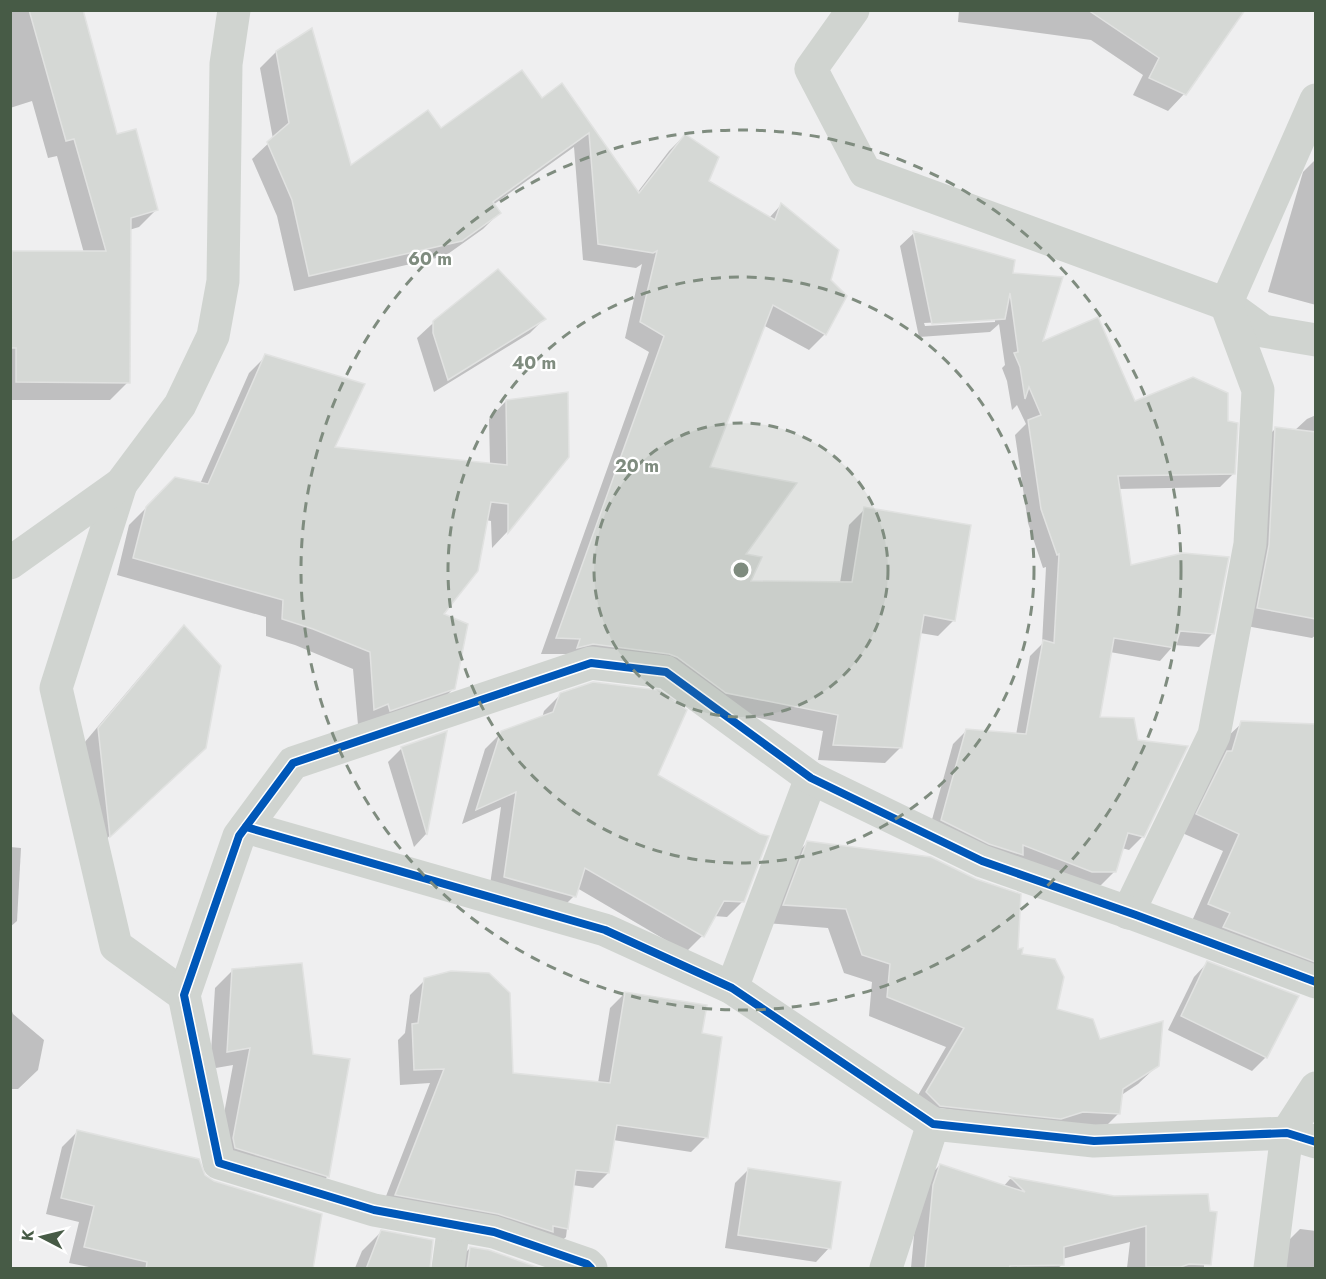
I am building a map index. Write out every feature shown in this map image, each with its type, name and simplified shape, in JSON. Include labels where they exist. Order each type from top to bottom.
[{"type":"street","points":[[10,563],[121,484],[180,405],[213,336],[224,281],[225,64],[234,10]]},
{"type":"street","points":[[853,10],[811,69],[866,172],[1226,304],[1263,331],[1316,340]]},
{"type":"street","points":[[1128,913],[1214,735],[1250,544],[1258,390],[1226,304],[1316,100]]},
{"type":"street","points":[[121,484],[56,688],[116,946],[184,995]]},
{"type":"street","points":[[591,1269],[587,1264],[494,1232],[374,1210],[219,1163],[184,995],[239,836],[293,763],[591,663],[666,672],[811,778],[982,861],[1316,982]]},
{"type":"street","points":[[732,988],[811,778]]},
{"type":"street","points":[[246,826],[605,930],[732,988],[933,1124],[1094,1141],[1301,1138]]},
{"type":"street","points":[[1270,1269],[1301,1138],[1316,1088]]},
{"type":"street","points":[[886,1269],[933,1124]]},
{"type":"street","points":[[448,1269],[454,1225]]},
{"type":"building","points":[[29,10],[83,10],[117,134],[136,129],[158,210],[131,218],[130,383],[16,382],[16,348],[11,348],[12,251],[106,251],[74,139],[66,141]]},
{"type":"building","points":[[1088,10],[1245,10],[1186,95],[1149,78],[1159,58]]},
{"type":"building","points":[[312,28],[351,165],[428,110],[441,128],[522,70],[542,98],[562,83],[639,193],[685,134],[719,157],[709,181],[775,220],[781,203],[839,250],[831,280],[847,296],[826,335],[773,305],[710,467],[797,483],[746,554],[762,557],[751,581],[852,582],[864,507],[971,525],[955,621],[924,615],[902,748],[833,745],[838,715],[726,693],[677,657],[669,654],[593,644],[577,648],[580,639],[556,638],[664,336],[640,322],[657,251],[653,253],[598,244],[589,133],[493,202],[501,213],[462,241],[309,276],[292,200],[267,142],[289,123],[276,51]]},
{"type":"building","points":[[913,231],[1015,260],[1013,273],[1063,277],[1043,341],[1098,317],[1135,401],[1193,377],[1228,393],[1228,421],[1238,423],[1235,474],[1118,476],[1131,565],[1183,553],[1229,557],[1214,634],[1180,631],[1175,648],[1114,638],[1100,717],[1134,718],[1138,740],[1188,746],[1144,837],[1128,833],[1116,872],[1092,872],[1023,845],[1023,855],[989,844],[941,820],[966,729],[1026,734],[1043,640],[1054,643],[1059,554],[1057,555],[1041,509],[1028,420],[1041,415],[1029,387],[1025,399],[1020,367],[1014,353],[1018,352],[1010,293],[1005,319],[932,324]]},
{"type":"building","points":[[498,269],[546,319],[448,380],[433,333],[433,321]]},
{"type":"building","points":[[265,354],[365,384],[335,447],[507,465],[506,400],[568,392],[569,457],[508,533],[508,504],[491,502],[478,571],[444,614],[468,624],[455,689],[390,711],[388,704],[374,710],[370,652],[282,619],[283,600],[133,558],[146,507],[175,477],[208,484]]},
{"type":"building","points":[[1275,427],[1316,432],[1316,619],[1257,608],[1269,545]]},
{"type":"building","points":[[184,625],[221,666],[206,748],[110,837],[98,728]]},
{"type":"building","points":[[593,682],[659,690],[687,710],[658,775],[760,834],[769,836],[744,902],[724,901],[704,937],[585,868],[576,897],[504,877],[516,792],[476,810],[501,731],[553,712],[560,693]]},
{"type":"building","points":[[1241,721],[1316,724],[1315,962],[1223,927],[1230,913],[1208,904],[1239,834],[1196,814],[1227,751],[1232,751]]},
{"type":"building","points":[[447,731],[427,835],[401,747]]},
{"type":"building","points":[[807,841],[931,857],[976,879],[1021,894],[1018,949],[1023,948],[1022,954],[1055,959],[1064,977],[1057,1009],[1093,1019],[1100,1039],[1163,1021],[1159,1066],[1123,1089],[1120,1114],[1083,1112],[1061,1119],[940,1106],[926,1092],[964,1028],[887,997],[890,964],[862,955],[846,909],[783,905]]},
{"type":"building","points":[[1207,961],[1299,996],[1267,1058],[1181,1016]]},
{"type":"building","points":[[302,963],[313,1054],[350,1059],[329,1177],[235,1148],[233,1138],[250,1048],[227,1052],[232,969]]},
{"type":"building","points":[[451,971],[489,973],[510,993],[513,1073],[610,1083],[625,992],[707,1005],[702,1033],[722,1037],[708,1138],[617,1125],[609,1173],[576,1170],[568,1229],[553,1226],[553,1232],[498,1214],[395,1195],[444,1069],[414,1070],[412,1024],[418,1023],[424,978]]},
{"type":"building","points":[[77,1130],[199,1159],[205,1175],[214,1181],[322,1214],[313,1269],[146,1269],[147,1262],[84,1247],[94,1206],[61,1198]]},
{"type":"building","points":[[940,1164],[1025,1192],[1010,1177],[1114,1196],[1208,1194],[1210,1211],[1217,1212],[1211,1265],[1146,1267],[1146,1226],[1064,1247],[1064,1265],[1010,1266],[1009,1269],[925,1269],[933,1185]]},
{"type":"building","points":[[748,1168],[841,1182],[831,1249],[738,1235]]},
{"type":"building","points":[[381,1230],[433,1240],[430,1269],[366,1269]]},
{"type":"building","points":[[470,1247],[489,1250],[542,1269],[467,1269]]},
{"type":"cycle path","points":[[591,1268],[587,1264],[494,1232],[374,1210],[219,1163],[184,995],[239,836],[293,763],[591,663],[666,672],[811,778],[982,861],[1316,982]]},
{"type":"cycle path","points":[[246,827],[605,930],[732,988],[933,1124],[1094,1141],[1287,1133],[1316,1142]]}]
